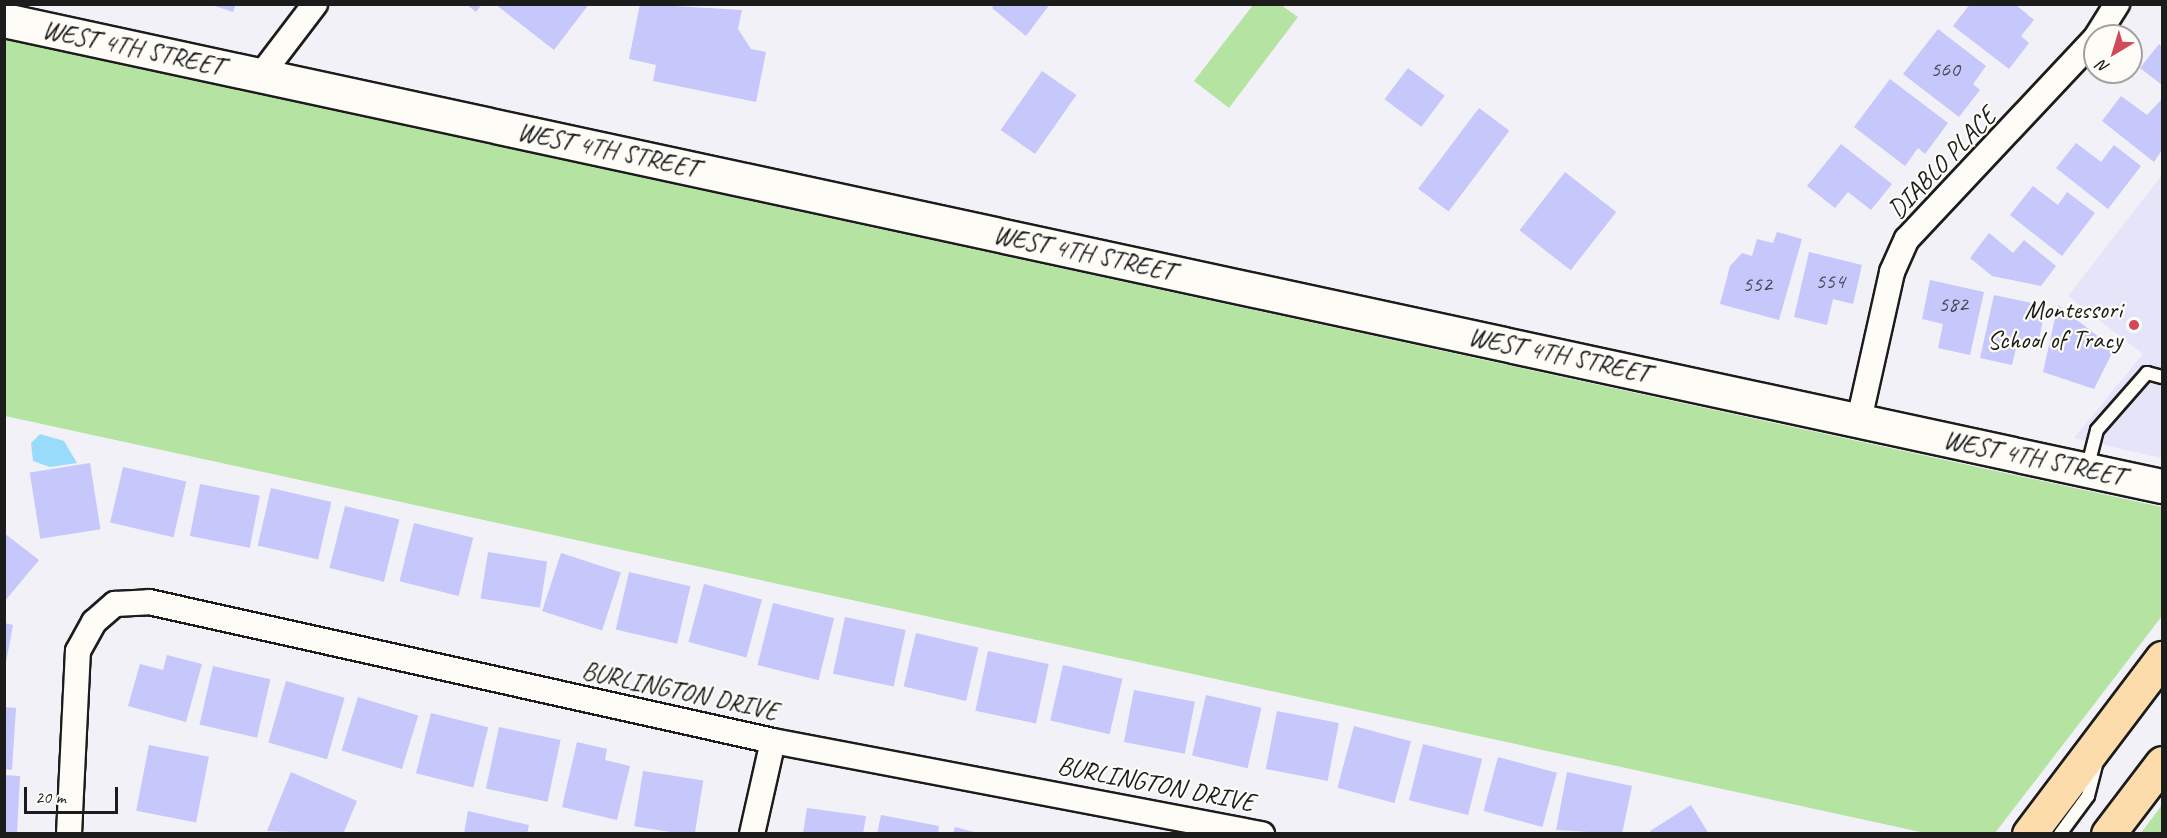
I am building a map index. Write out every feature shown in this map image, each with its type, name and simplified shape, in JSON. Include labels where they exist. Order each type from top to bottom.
[{"type":"main road","points":[[2029,834],[2163,658]]},
{"type":"main road","points":[[2108,834],[2163,762]]},
{"type":"street","points":[[261,75],[315,4]]},
{"type":"street","name":"DIABLO PLACE","points":[[2104,24],[2117,4]]},
{"type":"street","name":"WEST 4TH STREET","points":[[4,20],[2163,486]]},
{"type":"street","name":"DIABLO PLACE","points":[[1859,420],[1892,272],[1907,238],[2083,51]]},
{"type":"street","name":"BURLINGTON DRIVE","points":[[69,834],[78,651],[94,622],[115,604],[149,602],[773,741],[1262,834]]},
{"type":"street","points":[[752,834],[773,741]]},
{"type":"lane","points":[[2087,470],[2097,430],[2147,373],[2163,377]]},
{"type":"lane","points":[[2060,834],[2097,775],[2099,741]]},
{"type":"shaded area","name":"Montessori School of Tracy","points":[[2162,175],[2162,458],[2074,438],[2143,354],[2068,296]]},
{"type":"green space","points":[[1253,5],[1281,5],[1298,17],[1229,108],[1194,81]]},
{"type":"green space","points":[[4,39],[2162,507],[2162,616],[1995,833],[1925,833],[5,416]]},
{"type":"green space","points":[[2162,805],[2162,833],[2141,833]]},
{"type":"water","points":[[40,434],[64,441],[77,463],[50,467],[33,461],[31,443]]},
{"type":"building","points":[[209,4],[236,4],[233,12]]},
{"type":"building","points":[[466,4],[482,4],[476,12]]},
{"type":"building","points":[[495,4],[589,4],[554,50]]},
{"type":"building","points":[[640,4],[742,10],[738,29],[751,49],[766,52],[756,102],[653,81],[656,65],[629,59]]},
{"type":"building","points":[[995,4],[1050,4],[1026,36],[992,8]]},
{"type":"building","points":[[1970,4],[2015,4],[2034,20],[2021,36],[2029,43],[2009,69],[1953,26]]},
{"type":"building","points":[[1938,29],[1986,66],[1973,84],[1980,90],[1959,117],[1903,74]]},
{"type":"building","points":[[2159,44],[2162,47],[2162,85],[2143,70],[2143,64]]},
{"type":"building","points":[[1408,68],[1445,96],[1421,127],[1385,99]]},
{"type":"building","points":[[1042,71],[1076,95],[1035,154],[1001,130]]},
{"type":"building","points":[[1890,79],[1948,123],[1925,154],[1918,148],[1905,166],[1854,127]]},
{"type":"building","points":[[2121,96],[2147,115],[2162,99],[2162,150],[2154,162],[2102,121]]},
{"type":"building","points":[[1479,108],[1509,131],[1449,212],[1418,189]]},
{"type":"building","points":[[2076,143],[2101,162],[2114,145],[2141,166],[2108,209],[2056,168]]},
{"type":"building","points":[[1841,144],[1892,184],[1871,210],[1848,192],[1835,208],[1807,186]]},
{"type":"building","points":[[1565,172],[1616,212],[1571,270],[1519,230]]},
{"type":"building","points":[[2033,186],[2058,205],[2067,192],[2095,213],[2062,256],[2010,215]]},
{"type":"building","points":[[1777,232],[1802,239],[1779,320],[1720,304],[1730,266],[1742,253],[1752,256],[1757,239],[1773,243]]},
{"type":"building","points":[[1989,233],[2013,253],[2024,240],[2056,266],[2041,286],[1992,276],[1970,258]]},
{"type":"building","points":[[1809,252],[1862,265],[1853,304],[1833,299],[1827,325],[1794,317]]},
{"type":"building","points":[[1930,280],[1984,292],[1970,355],[1938,348],[1943,324],[1922,319]]},
{"type":"building","points":[[1994,295],[2046,306],[2038,344],[2018,340],[2012,365],[1980,358]]},
{"type":"building","points":[[2058,305],[2114,349],[2094,389],[2043,372]]},
{"type":"building","points":[[90,463],[100,529],[40,539],[30,473]]},
{"type":"building","points":[[123,467],[186,482],[174,537],[110,523]]},
{"type":"building","points":[[200,484],[260,496],[250,548],[190,536]]},
{"type":"building","points":[[271,488],[331,502],[318,559],[258,545]]},
{"type":"building","points":[[345,506],[399,520],[384,582],[330,568]]},
{"type":"building","points":[[414,523],[473,538],[459,596],[399,581]]},
{"type":"building","points":[[4,533],[39,560],[4,602]]},
{"type":"building","points":[[488,552],[547,561],[540,608],[481,598]]},
{"type":"building","points":[[561,553],[621,572],[602,630],[542,611]]},
{"type":"building","points":[[629,572],[690,586],[677,644],[616,629]]},
{"type":"building","points":[[704,584],[762,600],[746,657],[688,642]]},
{"type":"building","points":[[773,603],[834,618],[819,680],[758,665]]},
{"type":"building","points":[[845,617],[906,630],[894,687],[833,674]]},
{"type":"building","points":[[4,623],[13,625],[6,662],[4,662]]},
{"type":"building","points":[[916,633],[978,647],[966,701],[904,687]]},
{"type":"building","points":[[988,651],[1049,664],[1036,724],[975,711]]},
{"type":"building","points":[[167,655],[202,664],[186,722],[128,706],[140,664],[163,670]]},
{"type":"building","points":[[1063,665],[1122,679],[1110,734],[1050,721]]},
{"type":"building","points":[[213,666],[270,679],[257,738],[200,724]]},
{"type":"building","points":[[286,681],[345,698],[327,759],[268,743]]},
{"type":"building","points":[[1134,690],[1195,702],[1185,754],[1124,742]]},
{"type":"building","points":[[1206,695],[1262,708],[1248,768],[1192,755]]},
{"type":"building","points":[[358,697],[418,715],[402,769],[342,751]]},
{"type":"building","points":[[4,707],[16,708],[12,770],[4,769]]},
{"type":"building","points":[[1277,711],[1339,723],[1328,781],[1266,769]]},
{"type":"building","points":[[431,713],[488,727],[473,787],[416,773]]},
{"type":"building","points":[[1354,726],[1411,741],[1394,803],[1337,788]]},
{"type":"building","points":[[499,727],[561,740],[548,802],[486,789]]},
{"type":"building","points":[[577,742],[607,749],[605,760],[630,766],[617,820],[562,807]]},
{"type":"building","points":[[1423,744],[1482,759],[1468,815],[1409,800]]},
{"type":"building","points":[[149,745],[209,757],[196,822],[136,811]]},
{"type":"building","points":[[1498,757],[1557,773],[1542,827],[1484,811]]},
{"type":"building","points":[[643,771],[703,781],[695,834],[634,826]]},
{"type":"building","points":[[291,772],[357,801],[343,834],[267,831]]},
{"type":"building","points":[[1567,772],[1632,786],[1622,834],[1556,830]]},
{"type":"building","points":[[4,775],[20,776],[17,834],[4,834]]},
{"type":"building","points":[[1691,805],[1709,834],[1652,834],[1650,831]]},
{"type":"building","points":[[807,808],[866,816],[863,834],[803,834]]},
{"type":"building","points":[[468,811],[529,825],[527,834],[464,834]]},
{"type":"building","points":[[881,815],[939,826],[938,834],[877,834]]},
{"type":"building","points":[[955,827],[978,833],[978,834],[953,834]]},
{"type":"place","name":"Montessori School of Tracy","points":[[2134,325]]}]
